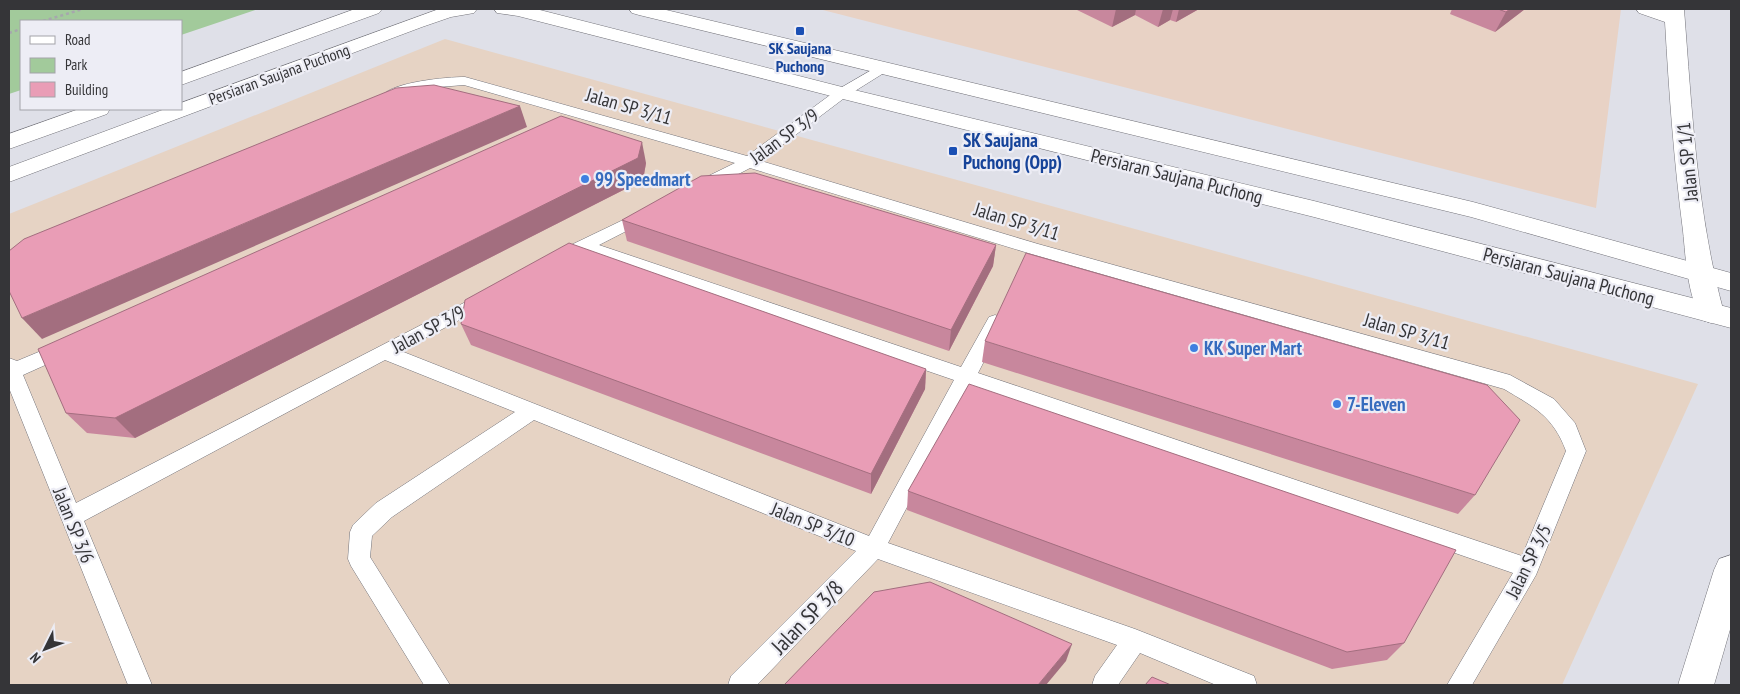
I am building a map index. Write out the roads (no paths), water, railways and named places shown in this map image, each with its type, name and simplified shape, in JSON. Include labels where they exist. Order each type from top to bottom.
[{"type":"street","name":"Persiaran Saujana Puchong","points":[[182,79],[372,9]]},
{"type":"street","name":"Persiaran Saujana Puchong","points":[[9,175],[415,23],[448,12],[467,9]]},
{"type":"street","name":"Persiaran Saujana Puchong","points":[[504,9],[518,10],[842,93],[1314,209],[1721,316]]},
{"type":"street","name":"Persiaran Saujana Puchong","points":[[639,9],[1473,210],[1731,282]]},
{"type":"street","points":[[1646,9],[1674,14]]},
{"type":"street","name":"Jalan SP 1/1","points":[[1674,14],[1684,150],[1701,275],[1721,316]]},
{"type":"street","points":[[9,142],[96,110]]},
{"type":"street","points":[[1696,685],[1731,570]]},
{"type":"lane","name":"Jalan SP 3/9","points":[[688,193],[749,162],[842,93],[882,68]]},
{"type":"lane","points":[[375,102],[411,87],[441,80]]},
{"type":"lane","name":"Jalan SP 3/11","points":[[441,80],[465,81],[749,162],[1029,258],[1510,383],[1547,405],[1568,429]]},
{"type":"lane","points":[[562,122],[580,114]]},
{"type":"lane","points":[[662,206],[574,250],[966,377],[1528,568]]},
{"type":"lane","name":"Jalan SP 3/9","points":[[70,517],[506,287]]},
{"type":"lane","name":"Jalan SP 3/8","points":[[740,685],[874,548],[1002,309]]},
{"type":"lane","points":[[10,369],[84,339]]},
{"type":"lane","name":"Jalan SP 3/10","points":[[385,352],[874,548],[1136,640],[1244,685]]},
{"type":"lane","name":"Jalan SP 3/6","points":[[10,369],[140,685]]},
{"type":"lane","points":[[438,685],[359,558],[361,532],[384,510],[532,411]]},
{"type":"lane","name":"Jalan SP 3/5","points":[[1459,685],[1528,568],[1576,451],[1568,429]]},
{"type":"lane","points":[[1104,685],[1136,640]]},
{"type":"place","name":"SK Saujana Puchong","points":[[800,31]]},
{"type":"place","name":"SK Saujana Puchong (Opp)","points":[[953,151]]},
{"type":"place","name":"99 Speedmart","points":[[585,179]]},
{"type":"place","name":"KK Super Mart","points":[[1194,348]]},
{"type":"place","name":"7-Eleven","points":[[1337,404]]}]
